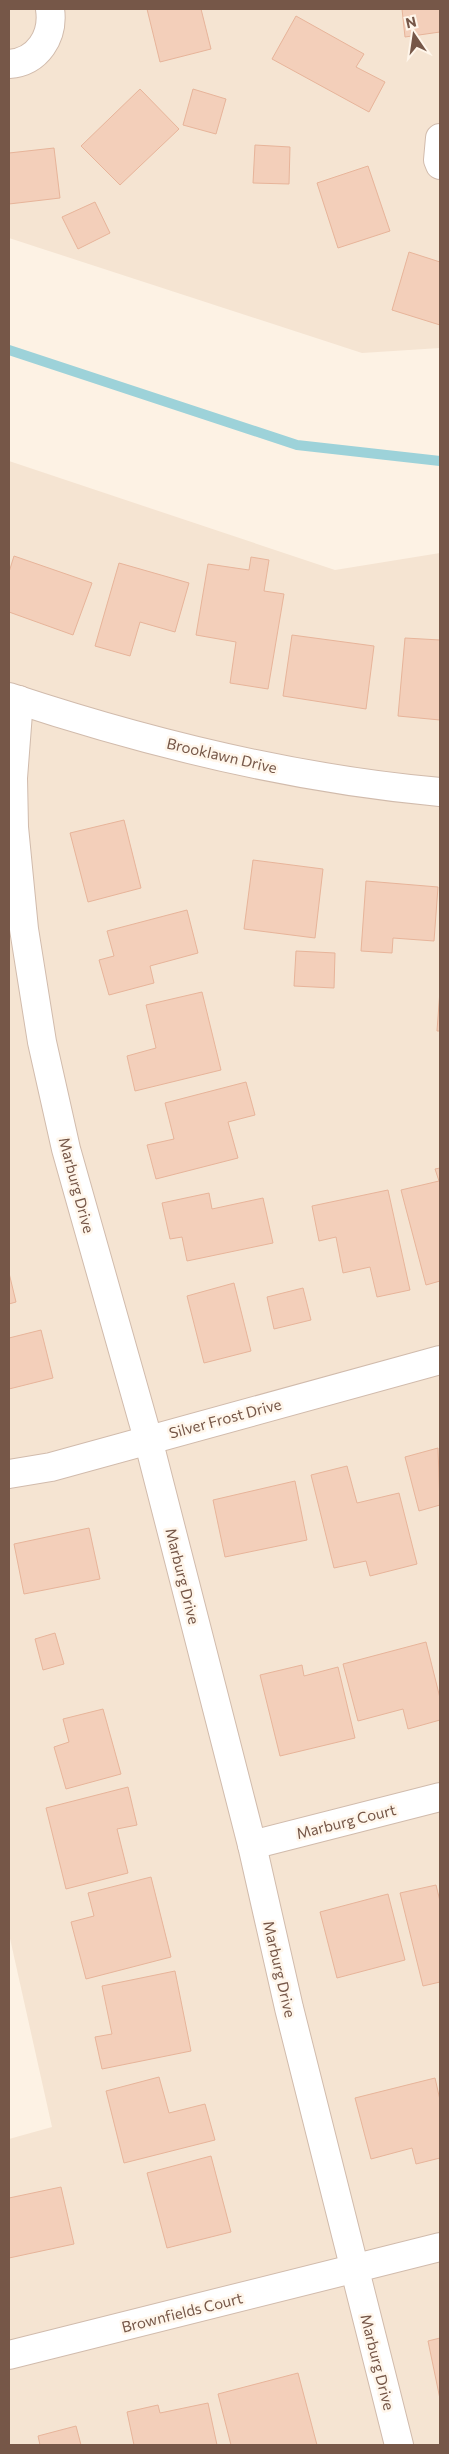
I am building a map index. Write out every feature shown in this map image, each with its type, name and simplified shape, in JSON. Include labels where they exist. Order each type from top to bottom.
[{"type":"street","points":[[9,64],[24,61],[47,41],[52,21],[50,9]]},
{"type":"street","points":[[440,138],[438,160],[440,165]]},
{"type":"street","name":"Brooklawn Drive","points":[[14,698],[192,750],[280,768],[440,792]]},
{"type":"street","name":"Marburg Drive","points":[[14,698],[14,827],[24,929],[42,1042],[66,1150],[148,1439],[252,1845],[289,2008],[398,2445]]},
{"type":"street","name":"Silver Frost Drive","points":[[9,1474],[51,1466],[440,1360]]},
{"type":"street","name":"Marburg Court","points":[[252,1845],[440,1797]]},
{"type":"street","name":"Brownfields Court","points":[[9,2355],[440,2247]]},
{"type":"shaded area","points":[[9,9],[440,9],[440,348],[362,353],[9,238]]},
{"type":"shaded area","points":[[9,461],[335,570],[440,553],[440,2445],[9,2445],[9,2139],[52,2127],[9,1934]]},
{"type":"building","points":[[147,9],[201,9],[211,49],[160,62]]},
{"type":"building","points":[[402,9],[440,9],[440,32],[405,37]]},
{"type":"building","points":[[296,16],[364,54],[356,67],[385,82],[369,112],[272,59]]},
{"type":"building","points":[[140,89],[179,129],[120,185],[81,146]]},
{"type":"building","points":[[193,89],[226,99],[216,134],[183,125]]},
{"type":"building","points":[[255,145],[290,147],[289,184],[253,183]]},
{"type":"building","points":[[54,148],[60,198],[9,204],[9,153]]},
{"type":"building","points":[[368,166],[390,231],[338,248],[317,183]]},
{"type":"building","points":[[95,202],[110,233],[78,249],[62,217]]},
{"type":"building","points":[[409,252],[440,262],[440,325],[392,310]]},
{"type":"building","points":[[14,556],[92,583],[73,635],[9,612],[9,572]]},
{"type":"building","points":[[251,557],[269,560],[264,591],[284,594],[268,689],[230,683],[236,642],[196,635],[208,564],[249,570]]},
{"type":"building","points":[[119,563],[189,583],[175,632],[140,622],[130,656],[95,646]]},
{"type":"building","points":[[292,635],[374,646],[366,709],[283,696]]},
{"type":"building","points":[[405,638],[440,640],[440,720],[398,716]]},
{"type":"building","points":[[124,820],[141,888],[88,902],[70,833]]},
{"type":"building","points":[[253,860],[323,869],[315,938],[244,929]]},
{"type":"building","points":[[366,881],[438,887],[434,941],[393,938],[392,953],[361,951]]},
{"type":"building","points":[[187,910],[198,953],[150,966],[154,983],[109,995],[99,960],[114,956],[107,931]]},
{"type":"building","points":[[296,951],[335,953],[334,988],[294,986]]},
{"type":"building","points":[[440,990],[440,1031],[437,1031]]},
{"type":"building","points":[[202,992],[221,1070],[135,1091],[127,1056],[156,1048],[146,1005]]},
{"type":"building","points":[[246,1082],[255,1115],[228,1122],[238,1158],[156,1179],[147,1145],[174,1139],[165,1103]]},
{"type":"building","points":[[440,1168],[440,1281],[426,1285],[401,1190],[439,1181],[435,1169]]},
{"type":"building","points":[[388,1190],[410,1290],[377,1297],[370,1267],[343,1273],[336,1237],[319,1241],[312,1206]]},
{"type":"building","points":[[209,1193],[212,1209],[263,1198],[273,1243],[187,1261],[182,1237],[170,1239],[162,1203]]},
{"type":"building","points":[[9,1273],[16,1302],[9,1304]]},
{"type":"building","points":[[234,1283],[251,1351],[204,1363],[187,1296]]},
{"type":"building","points":[[303,1288],[311,1320],[274,1329],[267,1297]]},
{"type":"building","points":[[41,1330],[53,1378],[9,1389],[9,1338]]},
{"type":"building","points":[[438,1448],[440,1505],[419,1511],[405,1457]]},
{"type":"building","points":[[347,1466],[357,1503],[399,1493],[417,1564],[370,1576],[366,1561],[334,1568],[311,1475]]},
{"type":"building","points":[[295,1481],[307,1540],[225,1557],[213,1500]]},
{"type":"building","points":[[89,1528],[100,1579],[24,1594],[14,1544]]},
{"type":"building","points":[[55,1633],[64,1664],[43,1670],[35,1639]]},
{"type":"building","points":[[426,1642],[440,1698],[440,1720],[408,1729],[403,1709],[358,1721],[343,1664]]},
{"type":"building","points":[[302,1665],[304,1676],[338,1667],[355,1738],[280,1756],[260,1675]]},
{"type":"building","points":[[103,1709],[121,1774],[66,1789],[54,1747],[69,1742],[63,1719]]},
{"type":"building","points":[[128,1787],[137,1825],[117,1829],[128,1873],[66,1889],[46,1808]]},
{"type":"building","points":[[151,1877],[171,1957],[86,1979],[71,1922],[94,1916],[88,1893]]},
{"type":"building","points":[[436,1885],[440,1901],[440,1982],[423,1986],[400,1893]]},
{"type":"building","points":[[388,1894],[405,1960],[337,1978],[320,1912]]},
{"type":"building","points":[[175,1971],[191,2051],[102,2069],[95,2037],[112,2034],[102,1986]]},
{"type":"building","points":[[159,2077],[169,2113],[205,2104],[215,2140],[124,2163],[106,2091]]},
{"type":"building","points":[[435,2078],[440,2100],[440,2158],[416,2164],[412,2148],[371,2159],[355,2098]]},
{"type":"building","points":[[211,2156],[231,2232],[167,2248],[147,2173]]},
{"type":"building","points":[[61,2187],[74,2244],[9,2258],[9,2198]]},
{"type":"building","points":[[440,2338],[440,2399],[428,2341]]},
{"type":"building","points":[[298,2373],[317,2445],[231,2445],[218,2394]]},
{"type":"building","points":[[208,2403],[217,2445],[134,2445],[127,2412],[158,2405],[160,2413]]},
{"type":"building","points":[[76,2426],[81,2445],[40,2445],[38,2436]]},
{"type":"waterway","points":[[9,350],[297,445],[440,461]]}]
